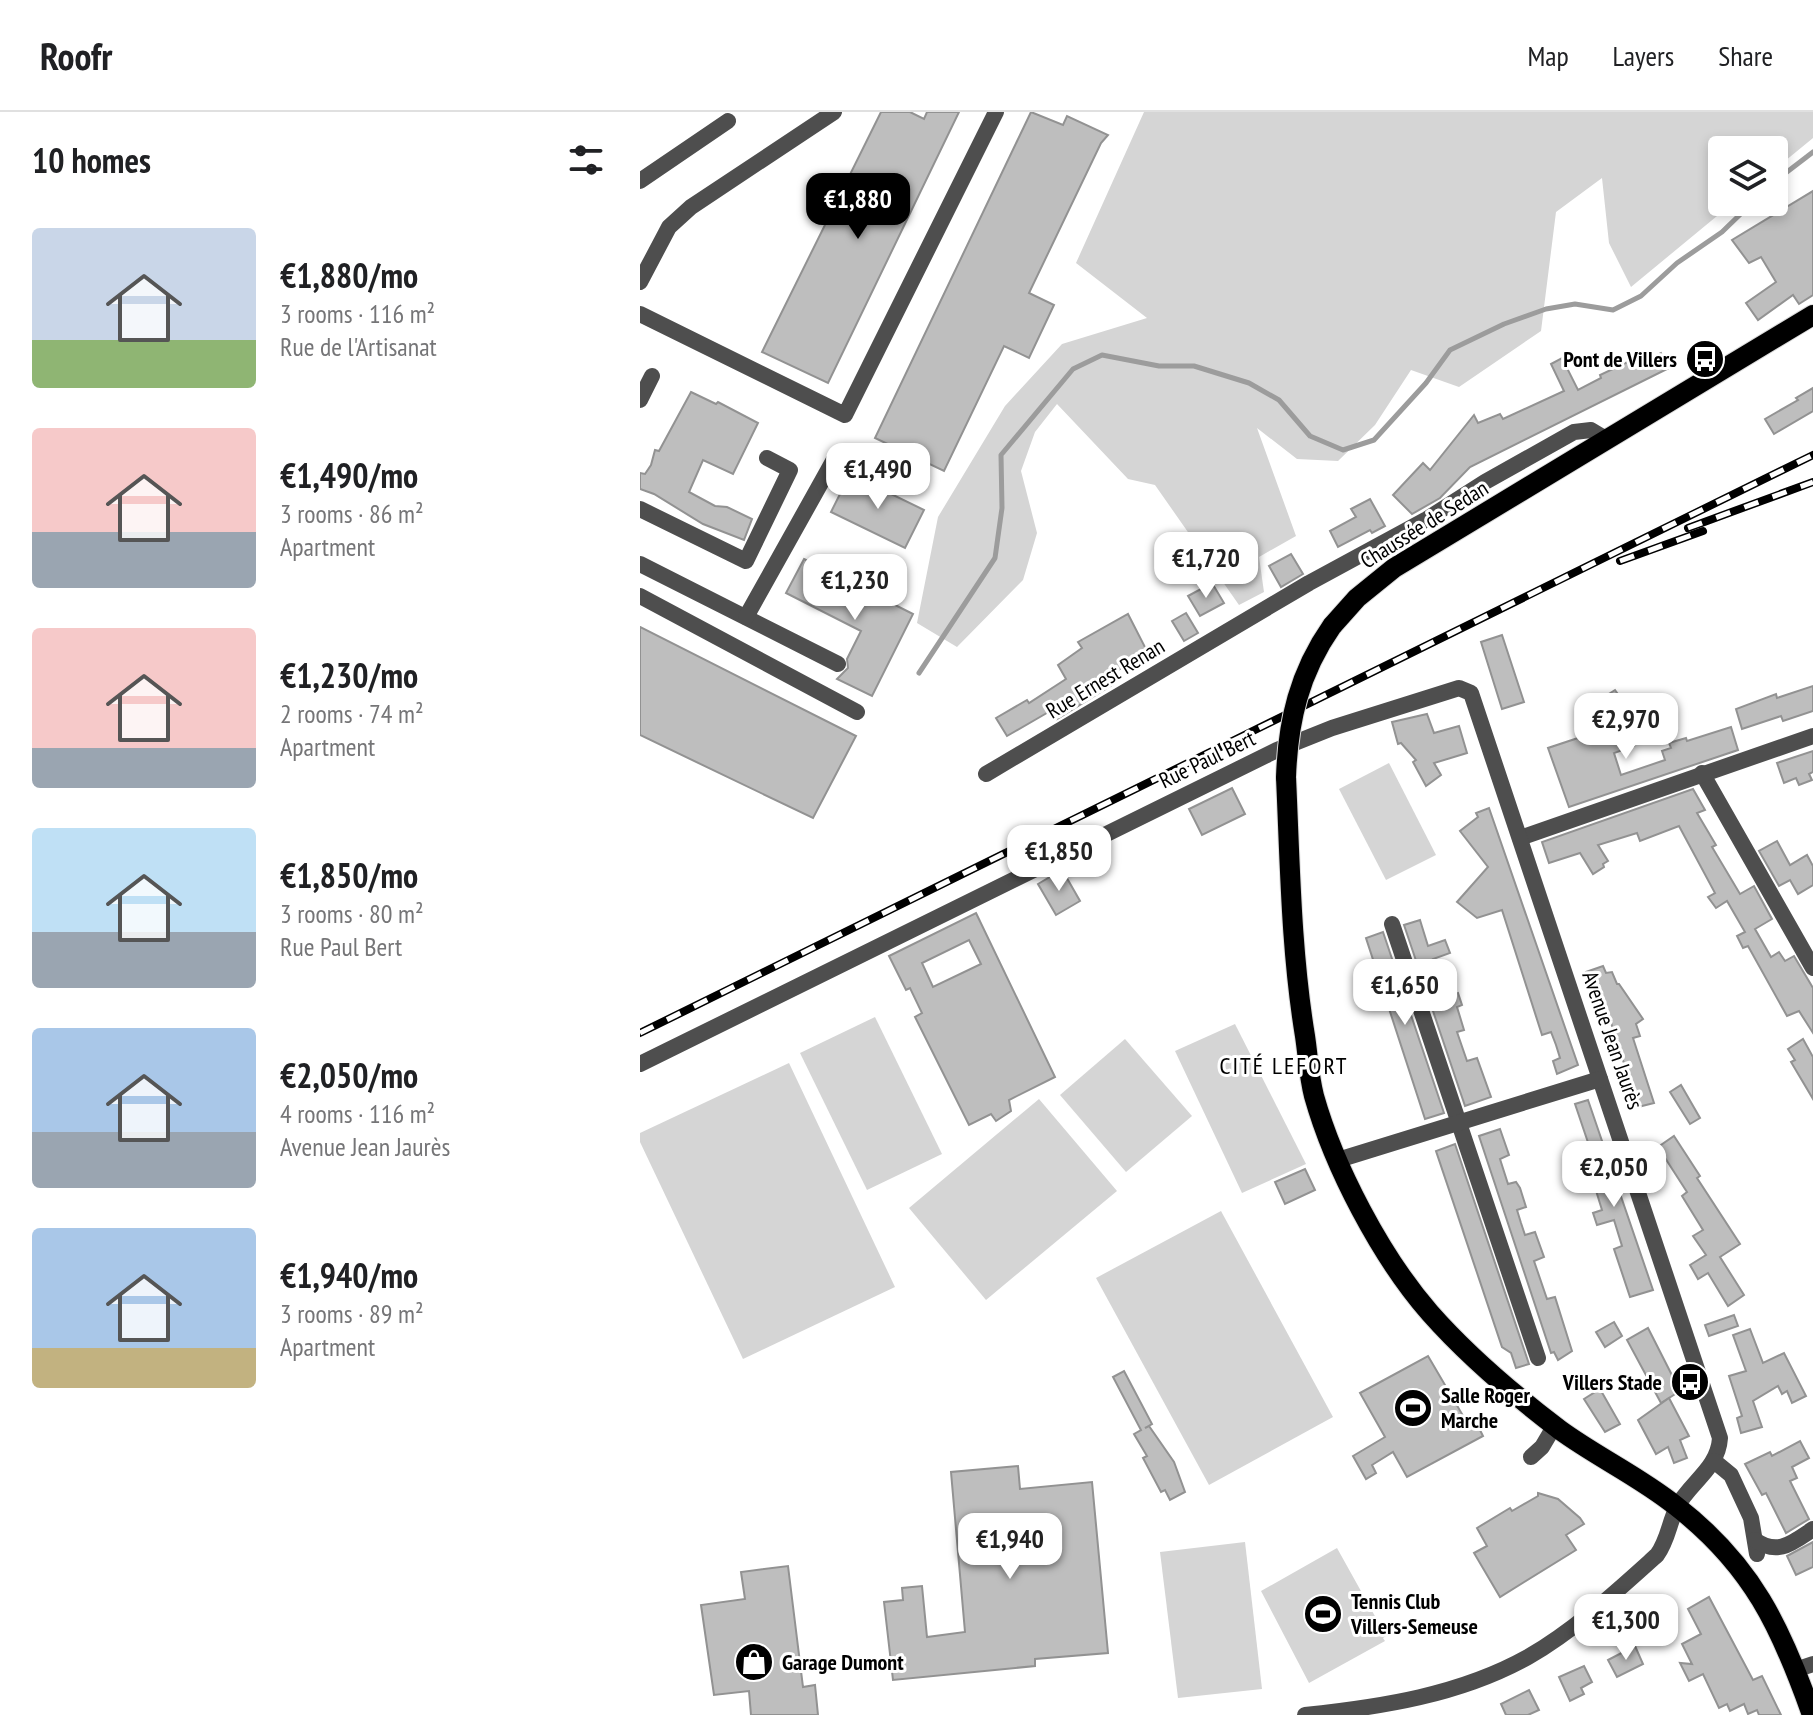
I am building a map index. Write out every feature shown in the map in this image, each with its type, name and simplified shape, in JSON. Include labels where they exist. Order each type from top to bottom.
[{"type":"main road","name":"Chaussée de Sedan","points":[[1677,1506],[1555,1425],[1492,1374],[1430,1312],[1398,1271],[1347,1184],[1314,1095],[1300,1008],[1294,950],[1287,743],[1296,697],[1311,659],[1332,626],[1357,598],[1394,568],[1813,315]]},
{"type":"main road","points":[[1677,1506],[1735,1562],[1757,1590],[1804,1667],[1812,1715]]},
{"type":"street","points":[[640,282],[669,227],[691,207],[834,112]]},
{"type":"street","points":[[640,314],[845,415],[996,112]]},
{"type":"street","points":[[640,181],[728,121]]},
{"type":"street","points":[[640,400],[652,376]]},
{"type":"street","name":"Chaussée de Sedan","points":[[1456,503],[1485,482],[1574,432],[1591,430],[1606,439]]},
{"type":"street","points":[[746,617],[836,456]]},
{"type":"street","points":[[640,509],[746,561],[790,470],[767,458]]},
{"type":"street","name":"Rue Ernest Renan","points":[[986,774],[1309,583],[1456,503]]},
{"type":"street","points":[[640,564],[838,664]]},
{"type":"street","points":[[640,596],[857,712]]},
{"type":"street","name":"Rue Paul Bert","points":[[640,1064],[1291,744],[1332,728],[1465,688],[1474,699],[1498,771]]},
{"type":"street","points":[[1520,838],[1813,736]]},
{"type":"street","name":"Avenue Jean Jaurès","points":[[1498,771],[1720,1438],[1714,1461]]},
{"type":"street","points":[[1702,773],[1813,968]]},
{"type":"street","points":[[1392,924],[1538,1358]]},
{"type":"street","points":[[1338,1160],[1600,1079]]},
{"type":"street","points":[[1531,1457],[1542,1447],[1555,1425]]},
{"type":"street","points":[[1305,1715],[1383,1711],[1463,1685],[1528,1657],[1596,1609],[1657,1555],[1664,1545],[1677,1506],[1714,1461],[1731,1475],[1751,1518],[1756,1547],[1777,1549],[1813,1529]]},
{"type":"shaded area","points":[[1144,112],[1813,112],[1813,138],[1788,159],[1788,136],[1708,136],[1708,216],[1717,216],[1631,287],[1609,243],[1602,178],[1556,212],[1541,331],[1459,387],[1411,370],[1375,425],[1338,461],[1297,459],[1257,428],[1296,536],[1259,557],[1264,592],[1239,605],[1155,485],[1128,479],[1057,404],[1035,432],[1021,471],[1037,533],[1023,580],[957,647],[917,623],[938,517],[1005,406],[1062,344],[1147,318],[1076,263]]},
{"type":"shaded area","points":[[1389,763],[1436,855],[1386,880],[1339,789]]},
{"type":"shaded area","points":[[875,1017],[942,1154],[867,1190],[800,1053]]},
{"type":"shaded area","points":[[1235,1024],[1306,1164],[1242,1193],[1175,1051]]},
{"type":"shaded area","points":[[1125,1039],[1192,1116],[1126,1172],[1060,1095]]},
{"type":"shaded area","points":[[789,1063],[895,1287],[743,1359],[640,1142],[640,1133]]},
{"type":"shaded area","points":[[1039,1099],[1117,1191],[986,1300],[909,1208]]},
{"type":"shaded area","points":[[1221,1211],[1333,1417],[1209,1485],[1096,1278]]},
{"type":"shaded area","points":[[1245,1542],[1262,1689],[1178,1698],[1160,1552]]},
{"type":"shaded area","name":"Tennis Club Villers-Semeuse","points":[[1337,1548],[1386,1636],[1383,1638],[1385,1641],[1309,1683],[1261,1591]]},
{"type":"building","points":[[881,112],[910,112],[924,119],[927,112],[959,112],[828,383],[762,352]]},
{"type":"building","points":[[1031,112],[1063,125],[1067,116],[1108,135],[1101,143],[1029,293],[1054,305],[1029,358],[1004,346],[944,471],[875,438]]},
{"type":"building","points":[[1813,191],[1813,295],[1799,304],[1793,295],[1758,320],[1746,303],[1776,282],[1761,257],[1749,263],[1732,240],[1772,216],[1788,216],[1788,206]]},
{"type":"building","points":[[1651,351],[1653,357],[1661,353],[1669,368],[1470,467],[1440,498],[1412,514],[1393,495],[1423,463],[1430,470],[1474,415],[1478,423],[1500,414],[1503,419],[1564,391],[1551,364],[1562,358],[1578,390],[1601,378],[1600,375]]},
{"type":"building","points":[[1813,388],[1813,411],[1774,434],[1765,419]]},
{"type":"building","points":[[691,392],[758,423],[733,474],[703,460],[689,492],[715,506],[727,507],[752,519],[744,540],[703,524],[654,494],[640,489],[640,473],[645,474],[651,465],[655,450],[659,451]]},
{"type":"building","points":[[850,474],[924,510],[905,548],[831,512]]},
{"type":"building","points":[[1370,499],[1385,526],[1372,533],[1370,530],[1338,547],[1330,531],[1356,517],[1351,509]]},
{"type":"building","points":[[1291,554],[1303,574],[1281,587],[1269,566]]},
{"type":"building","points":[[804,559],[913,614],[872,696],[837,679],[848,668],[847,659],[861,631],[786,593]]},
{"type":"building","points":[[1212,583],[1224,603],[1200,616],[1188,596]]},
{"type":"building","points":[[1186,613],[1198,633],[1184,641],[1172,621]]},
{"type":"building","points":[[1128,614],[1148,653],[1106,677],[1112,685],[1057,719],[1052,710],[1007,736],[996,718],[1027,700],[1029,703],[1066,679],[1058,665],[1082,648],[1078,642]]},
{"type":"building","points":[[640,627],[856,736],[813,818],[640,735]]},
{"type":"building","points":[[1502,635],[1524,702],[1502,709],[1481,642]]},
{"type":"building","points":[[1813,686],[1813,711],[1783,721],[1781,716],[1742,729],[1736,709],[1776,694],[1777,698]]},
{"type":"building","points":[[1615,690],[1622,700],[1589,722],[1582,711]]},
{"type":"building","points":[[1427,714],[1434,733],[1459,726],[1467,753],[1434,763],[1441,775],[1426,786],[1413,762],[1416,760],[1401,743],[1398,744],[1392,722]]},
{"type":"building","points":[[1626,722],[1634,746],[1614,753],[1621,775],[1665,760],[1662,751],[1671,748],[1669,743],[1686,738],[1687,741],[1731,727],[1738,750],[1569,807],[1548,748]]},
{"type":"building","points":[[1813,751],[1813,772],[1809,774],[1812,780],[1799,785],[1796,778],[1784,783],[1777,763]]},
{"type":"building","points":[[1232,788],[1245,814],[1202,835],[1189,809]]},
{"type":"building","points":[[1693,789],[1705,810],[1697,813],[1716,845],[1712,847],[1740,894],[1754,886],[1772,919],[1755,929],[1771,957],[1779,952],[1785,961],[1794,956],[1813,988],[1813,1033],[1799,1011],[1787,1016],[1748,946],[1743,948],[1737,936],[1745,932],[1727,901],[1716,908],[1708,897],[1715,893],[1679,826],[1640,841],[1637,833],[1598,845],[1608,861],[1593,874],[1580,853],[1549,863],[1542,842]]},
{"type":"building","points":[[1489,808],[1578,1065],[1557,1074],[1553,1061],[1560,1058],[1556,1045],[1551,1032],[1542,1035],[1502,910],[1477,918],[1457,902],[1488,867],[1460,831],[1478,817],[1476,813]]},
{"type":"building","points":[[1777,841],[1790,865],[1807,855],[1813,866],[1813,885],[1798,894],[1790,880],[1779,886],[1759,851]]},
{"type":"building","points":[[1064,873],[1080,901],[1056,915],[1038,884],[1055,874],[1057,878]]},
{"type":"building","points":[[976,913],[1055,1077],[1009,1100],[1011,1111],[996,1121],[991,1114],[969,1125],[915,1017],[922,1013],[889,956]],"holes":[[[969,940],[981,964],[933,987],[922,963]]]},
{"type":"building","points":[[1420,920],[1428,946],[1445,940],[1450,953],[1433,959],[1446,997],[1458,993],[1462,1005],[1457,1007],[1464,1030],[1457,1032],[1467,1061],[1477,1058],[1491,1097],[1465,1106],[1404,925]]},
{"type":"building","points":[[1383,932],[1444,1113],[1425,1119],[1366,938]]},
{"type":"building","points":[[1603,966],[1606,973],[1612,972],[1617,984],[1643,1019],[1636,1024],[1640,1036],[1633,1038],[1654,1103],[1638,1107],[1605,1004],[1595,1007],[1586,972]]},
{"type":"building","points":[[1803,1039],[1813,1057],[1813,1099],[1791,1062],[1795,1060],[1788,1049]]},
{"type":"building","points":[[1681,1085],[1700,1118],[1690,1124],[1670,1092]]},
{"type":"building","points":[[1588,1100],[1653,1290],[1630,1297],[1614,1249],[1622,1246],[1614,1220],[1597,1225],[1593,1213],[1602,1210],[1594,1184],[1601,1181],[1575,1104]]},
{"type":"building","points":[[1500,1129],[1509,1155],[1500,1159],[1508,1184],[1516,1182],[1520,1188],[1526,1207],[1517,1210],[1521,1223],[1525,1235],[1535,1232],[1544,1257],[1534,1261],[1547,1299],[1555,1297],[1572,1351],[1558,1360],[1554,1352],[1551,1353],[1479,1136]]},
{"type":"building","points":[[1674,1136],[1740,1244],[1720,1257],[1744,1295],[1728,1306],[1708,1273],[1698,1279],[1690,1265],[1706,1255],[1693,1236],[1703,1230],[1682,1196],[1687,1192],[1658,1147]]},
{"type":"building","points":[[1455,1144],[1529,1364],[1516,1368],[1511,1353],[1502,1347],[1436,1151]]},
{"type":"building","points":[[1305,1169],[1315,1190],[1285,1204],[1275,1182]]},
{"type":"building","points":[[1734,1315],[1738,1326],[1709,1336],[1705,1325]]},
{"type":"building","points":[[1614,1322],[1622,1336],[1605,1347],[1596,1332]]},
{"type":"building","points":[[1648,1328],[1680,1391],[1661,1403],[1627,1340]]},
{"type":"building","points":[[1750,1329],[1763,1363],[1784,1353],[1806,1396],[1792,1403],[1787,1391],[1782,1394],[1778,1386],[1753,1401],[1762,1427],[1741,1433],[1737,1418],[1742,1416],[1729,1376],[1746,1371],[1733,1335]]},
{"type":"building","name":"Salle Roger Marche","points":[[1428,1356],[1469,1426],[1476,1422],[1483,1436],[1407,1477],[1393,1452],[1372,1465],[1376,1473],[1366,1479],[1353,1456],[1385,1437],[1360,1393]]},
{"type":"building","points":[[1124,1371],[1152,1424],[1145,1428],[1149,1426],[1174,1462],[1185,1492],[1170,1500],[1165,1490],[1161,1492],[1143,1458],[1147,1456],[1134,1434],[1141,1430],[1113,1377]]},
{"type":"building","points":[[1600,1389],[1620,1424],[1605,1432],[1584,1399]]},
{"type":"building","points":[[1669,1398],[1689,1436],[1680,1440],[1687,1458],[1674,1463],[1668,1447],[1656,1454],[1638,1420]]},
{"type":"building","points":[[1800,1441],[1809,1458],[1792,1467],[1797,1478],[1790,1481],[1809,1519],[1786,1533],[1766,1493],[1762,1495],[1745,1464],[1770,1452],[1772,1456]]},
{"type":"building","points":[[1018,1466],[1020,1489],[1092,1482],[1108,1653],[1035,1659],[1035,1666],[893,1680],[884,1602],[903,1600],[902,1588],[922,1586],[927,1637],[965,1632],[951,1472]]},
{"type":"building","points":[[1538,1493],[1558,1499],[1584,1524],[1566,1535],[1576,1550],[1500,1597],[1474,1553],[1487,1546],[1477,1528],[1510,1508],[1512,1511],[1538,1496]]},
{"type":"building","points":[[1813,1542],[1813,1567],[1796,1575],[1787,1556]]},
{"type":"building","name":"Garage Dumont","points":[[788,1566],[803,1687],[815,1685],[818,1715],[751,1715],[749,1691],[714,1695],[701,1605],[745,1599],[741,1572]]},
{"type":"building","points":[[1709,1597],[1753,1680],[1762,1676],[1781,1715],[1759,1715],[1757,1710],[1748,1714],[1744,1704],[1730,1711],[1727,1704],[1719,1708],[1703,1674],[1689,1681],[1680,1663],[1692,1664],[1682,1644],[1701,1634],[1688,1609]]},
{"type":"building","points":[[1635,1646],[1643,1664],[1617,1677],[1608,1660]]},
{"type":"building","points":[[1584,1666],[1592,1682],[1581,1688],[1584,1694],[1570,1701],[1559,1677]]},
{"type":"building","points":[[1529,1690],[1539,1710],[1528,1715],[1506,1715],[1501,1704]]},
{"type":"waterway","points":[[1788,171],[1813,152]]},
{"type":"waterway","points":[[919,673],[995,558],[1002,508],[1001,455],[1073,369],[1102,355],[1159,366],[1194,366],[1249,383],[1279,400],[1310,436],[1343,450],[1374,440],[1426,383],[1450,350],[1504,324],[1546,309],[1575,304],[1613,310],[1641,296],[1677,263],[1722,232],[1739,216]]},
{"type":"railway","points":[[640,1033],[1813,455]]},
{"type":"railway","points":[[1688,528],[1813,482]]},
{"type":"railway","points":[[1620,561],[1703,531]]},
{"type":"place","name":"Pont de Villers","points":[[1705,359]]},
{"type":"place","name":"Villers Stade","points":[[1690,1382]]},
{"type":"place","name":"Salle Roger Marche","points":[[1413,1408]]},
{"type":"place","name":"Tennis Club Villers-Semeuse","points":[[1323,1614]]},
{"type":"place","name":"Garage Dumont","points":[[754,1662]]},
{"type":"district","name":"CITÉ LEFORT","points":[[1284,1066]]}]
